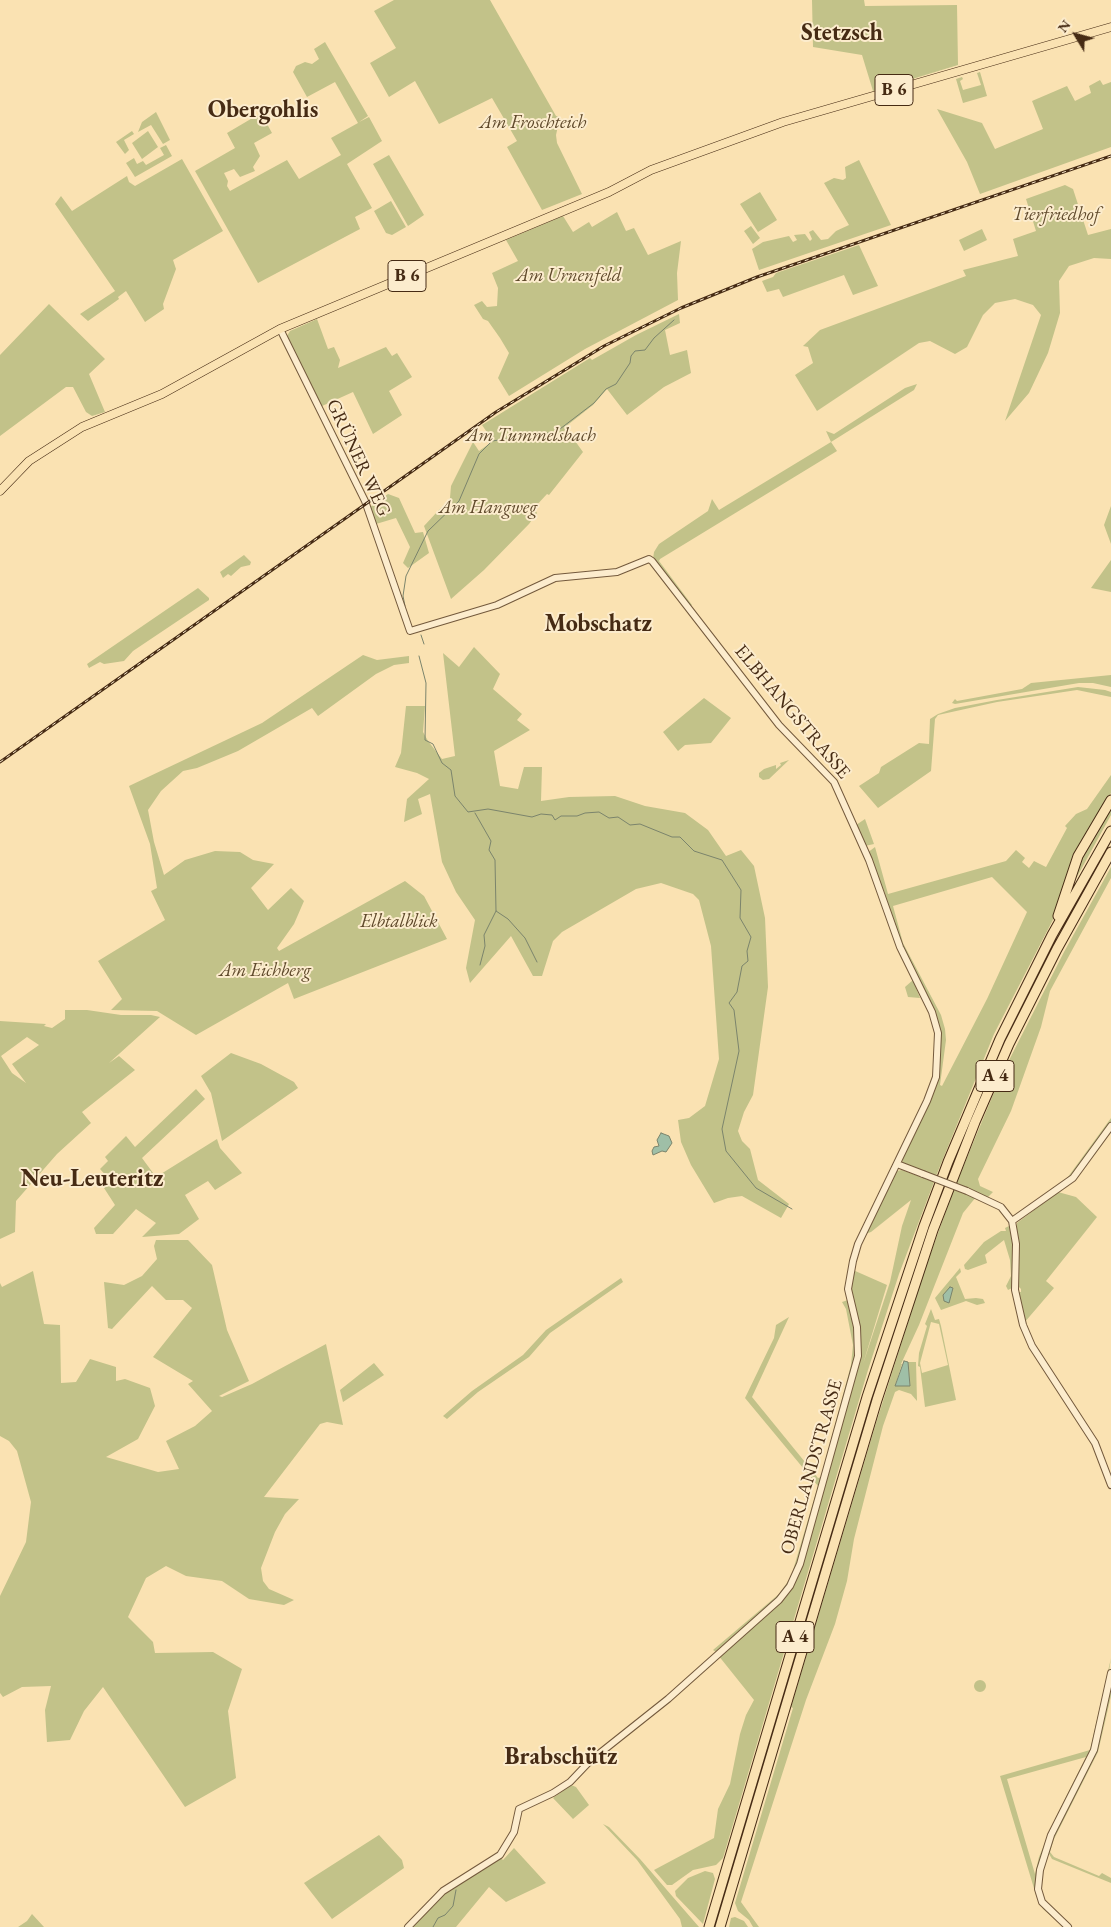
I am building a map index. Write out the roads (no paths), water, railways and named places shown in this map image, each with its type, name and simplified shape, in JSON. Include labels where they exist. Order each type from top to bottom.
[{"type":"highway","points":[[1052,935],[1078,856],[1111,800]]},
{"type":"highway","name":"A 4","points":[[709,1927],[900,1292],[948,1162],[982,1079],[1052,935],[1111,831]]},
{"type":"highway","name":"A 4","points":[[720,1927],[877,1400],[933,1230],[975,1122],[1013,1036],[1057,949],[1111,852]]},
{"type":"main road","name":"B 6","points":[[0,490],[29,461],[82,427],[162,394],[280,328],[609,192],[651,170],[778,124],[976,64],[1111,27]]},
{"type":"street","name":"GRÜNER WEG","points":[[280,328],[365,501],[410,631]]},
{"type":"street","name":"ELBHANGSTRASSE","points":[[410,631],[497,605],[555,578],[617,572],[645,560],[652,561],[784,730],[828,773],[834,782],[869,860],[900,947],[935,1020],[938,1043],[934,1082]]},
{"type":"street","name":"OBERLANDSTRASSE","points":[[408,1927],[443,1891],[500,1855],[514,1832],[517,1812],[525,1805],[553,1794],[573,1779],[590,1761],[668,1699],[779,1600],[795,1578],[858,1356],[857,1332],[848,1289],[853,1261],[934,1082]]},
{"type":"street","points":[[1012,1221],[1073,1178],[1111,1126]]},
{"type":"street","points":[[897,1164],[967,1191],[1001,1207],[1012,1221],[1016,1244],[1015,1290],[1023,1325],[1032,1346],[1095,1443],[1111,1485]]},
{"type":"street","points":[[1068,1927],[1042,1902],[1038,1889],[1040,1870],[1051,1835],[1094,1750],[1111,1673]]},
{"type":"waterway","points":[[405,606],[403,596],[406,576],[428,531],[459,501],[479,454],[492,441],[556,432],[594,403],[606,389],[616,384],[630,363],[631,356],[635,351],[645,350],[654,338],[674,320]]},
{"type":"waterway","points":[[421,635],[424,644]]},
{"type":"waterway","points":[[419,656],[426,683],[425,740],[433,744],[442,763],[451,770],[455,796],[468,812],[488,809],[532,817],[541,814],[552,815],[555,820],[561,816],[577,816],[585,813],[599,812],[609,818],[618,817],[630,825],[640,824],[672,837],[680,837],[694,851],[722,860],[741,890],[740,918],[751,937],[747,951],[748,961],[742,966],[737,992],[729,1003],[734,1010],[739,1051],[722,1129],[726,1151],[756,1188],[792,1209]]},
{"type":"waterway","points":[[475,813],[491,841],[489,850],[495,860],[496,911],[508,919],[525,938],[537,962]]},
{"type":"waterway","points":[[480,965],[485,946],[484,935],[496,911]]},
{"type":"waterway","points":[[433,1927],[438,1918],[445,1915],[453,1906],[456,1890]]},
{"type":"railway","points":[[0,762],[496,412],[604,346],[681,308],[757,277],[1111,156]]},
{"type":"district","name":"Stetzsch","points":[[842,33]]},
{"type":"district","name":"Obergohlis","points":[[263,110]]},
{"type":"district","name":"Mobschatz","points":[[598,624]]},
{"type":"district","name":"Neu-Leuteritz","points":[[92,1179]]},
{"type":"district","name":"Brabschütz","points":[[561,1757]]},
{"type":"park label","name":"Am Froschteich","points":[[533,123]]},
{"type":"park label","name":"Tierfriedhof","points":[[1056,215]]},
{"type":"park label","name":"Am Urnenfeld","points":[[569,276]]},
{"type":"park label","name":"Am Tummelsbach","points":[[531,436]]},
{"type":"park label","name":"Am Hangweg","points":[[488,508]]},
{"type":"park label","name":"Elbtalblick","points":[[399,922]]},
{"type":"park label","name":"Am Eichberg","points":[[265,971]]}]
